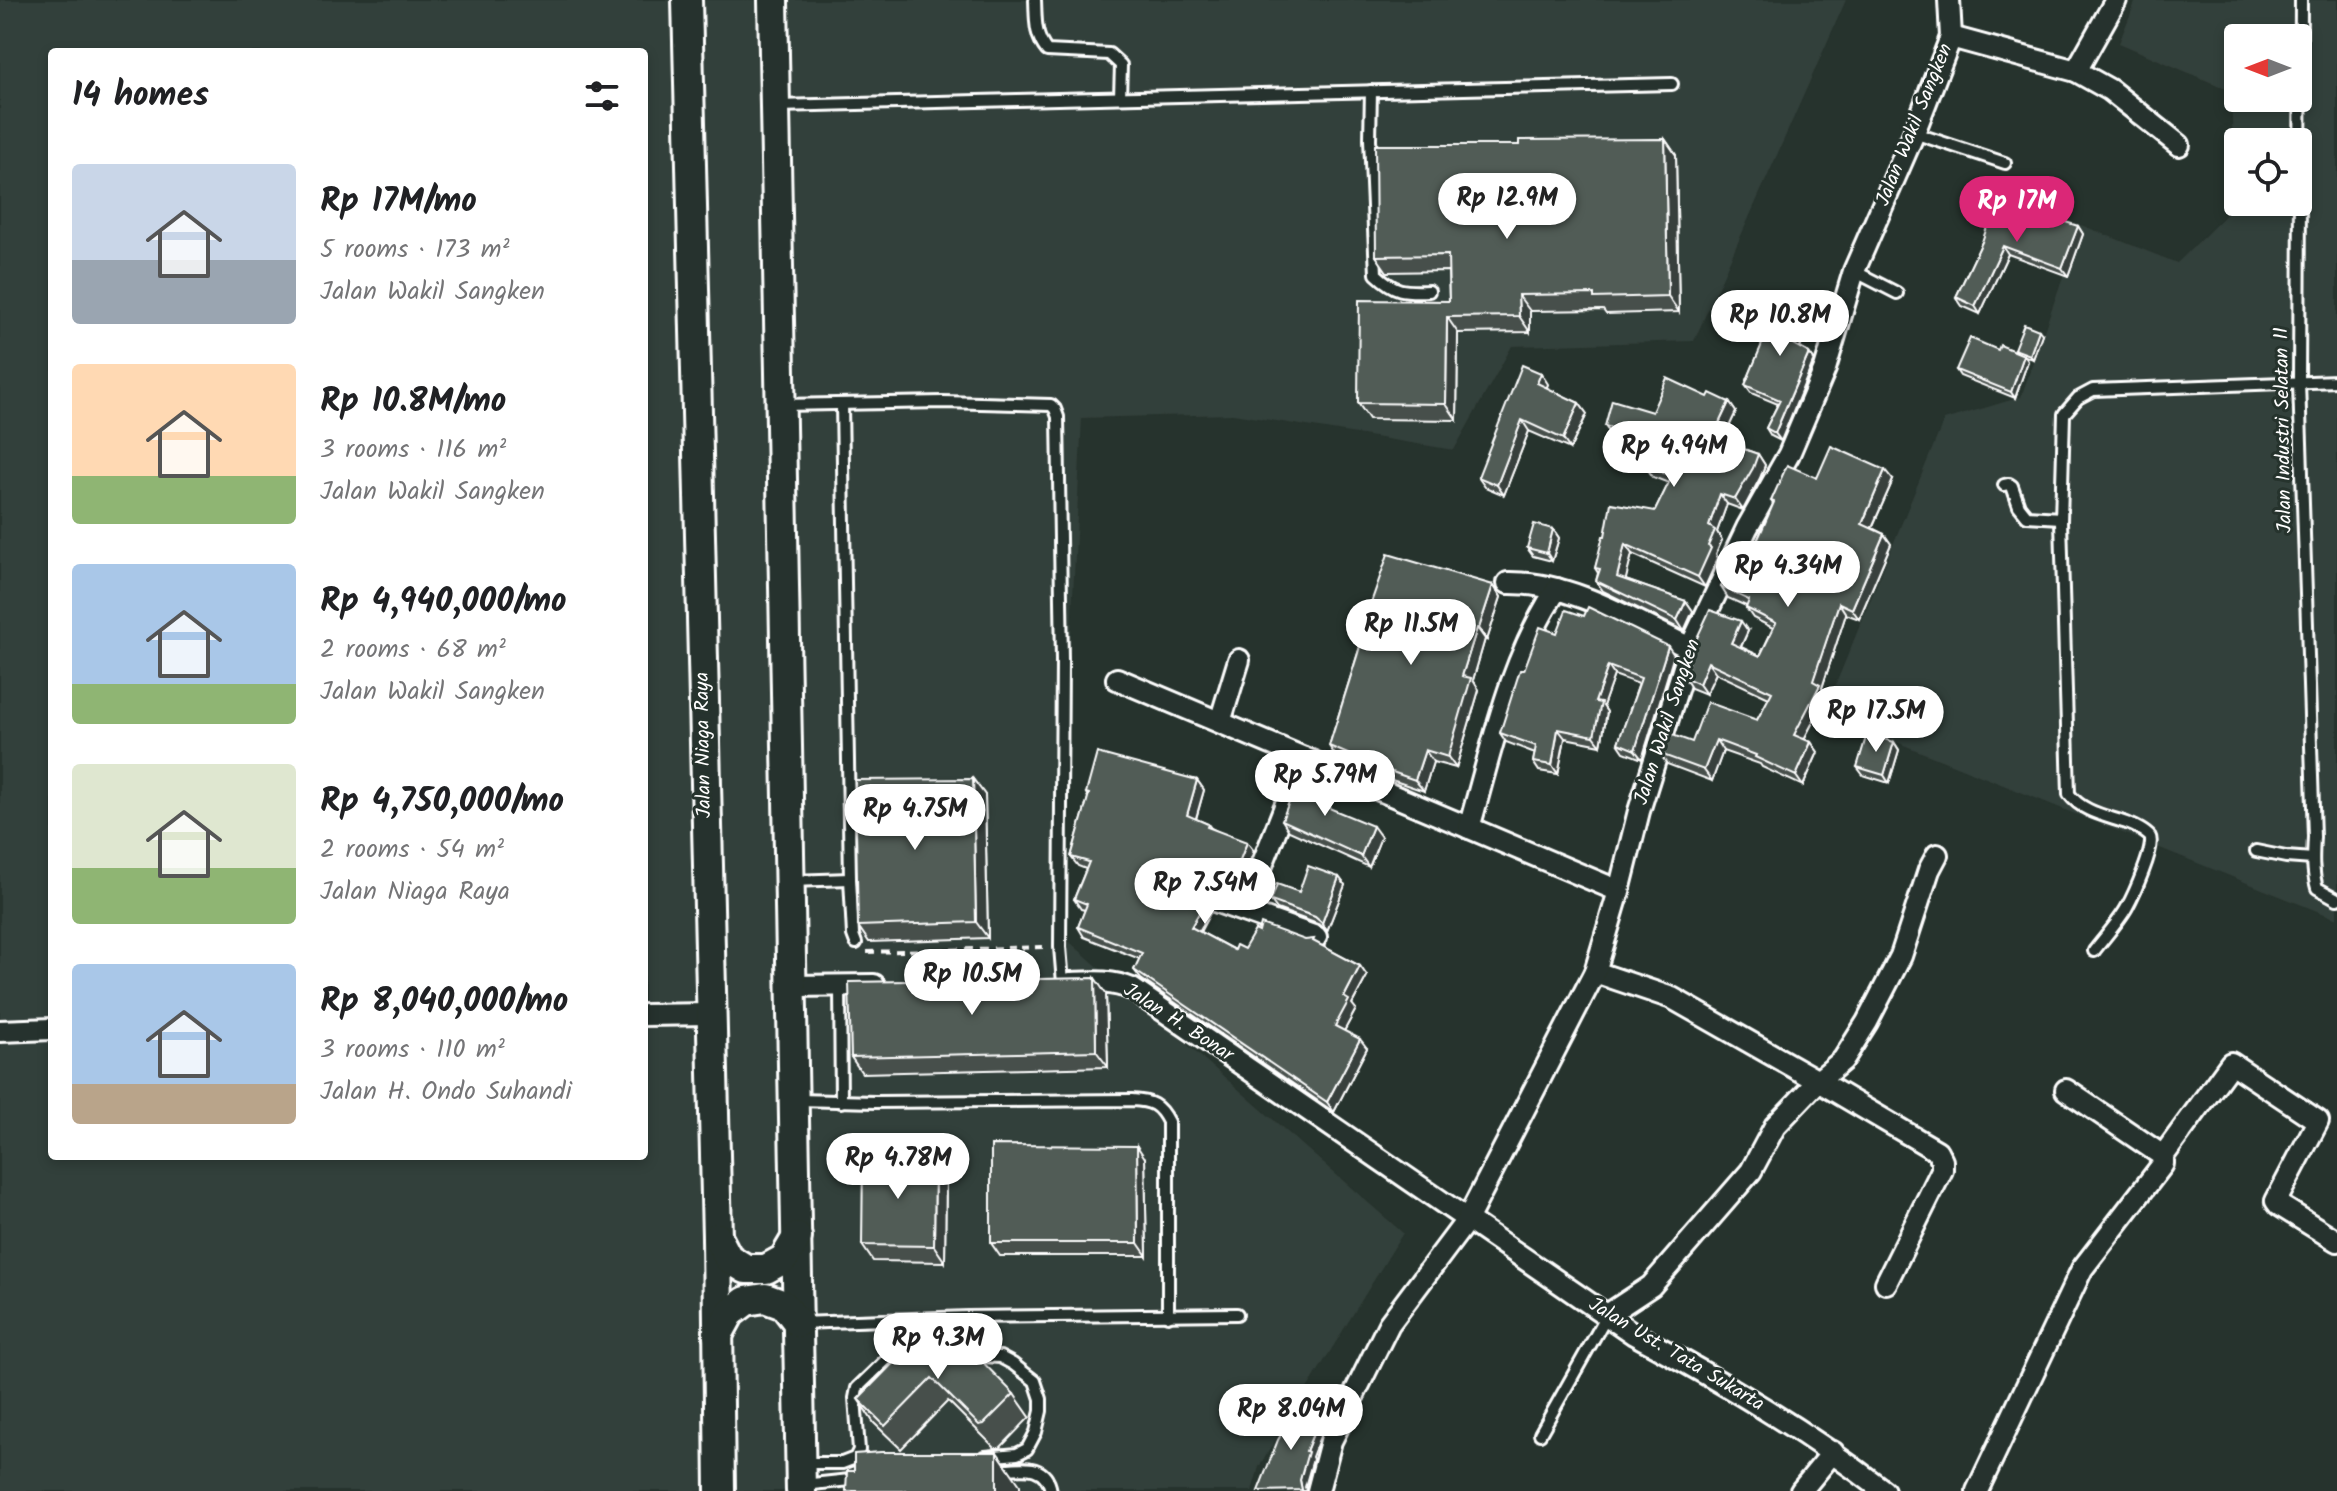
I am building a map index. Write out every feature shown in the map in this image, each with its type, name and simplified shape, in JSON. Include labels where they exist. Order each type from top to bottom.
[{"type":"main road","name":"Jalan Niaga Raya","points":[[687,0],[717,1237],[720,1491]]},
{"type":"main road","points":[[773,0],[800,1480]]},
{"type":"main road","points":[[717,1237],[728,1258],[746,1269],[766,1269],[784,1259],[797,1237]]},
{"type":"main road","points":[[718,1335],[730,1313],[746,1301],[765,1298],[784,1305],[798,1323]]},
{"type":"street","name":"Jalan Wakil Sangken","points":[[1318,1491],[1331,1441],[1389,1324],[1467,1220],[1595,972],[1639,811],[1690,648],[1747,528],[1789,454],[1825,369],[1854,271],[1914,133],[1951,37],[1949,0]]},
{"type":"street","points":[[2076,71],[2116,0]]},
{"type":"street","points":[[1951,37],[2076,71],[2110,90],[2179,145]]},
{"type":"street","points":[[1508,583],[1540,584],[1591,601],[1690,648]]},
{"type":"street","points":[[1469,828],[1505,704],[1530,637],[1557,589]]},
{"type":"street","points":[[1220,722],[1239,660]]},
{"type":"street","points":[[1117,679],[1619,891]]},
{"type":"street","points":[[1244,911],[1304,758]]},
{"type":"street","points":[[1607,1315],[1651,1286],[1751,1171],[1775,1126],[1843,1060],[1867,1022],[1901,956],[1929,870],[1937,855]]},
{"type":"street","points":[[1181,889],[1316,937]]},
{"type":"street","points":[[1595,972],[1672,998],[1937,1151],[1942,1170],[1886,1283]]},
{"type":"street","name":"Jalan H. Bonar","points":[[1055,983],[1105,981],[1132,989],[1467,1220]]},
{"type":"street","points":[[791,986],[888,985]]},
{"type":"street","points":[[648,1015],[710,1014]]},
{"type":"street","points":[[0,1031],[48,1029]]},
{"type":"street","points":[[1977,1491],[2082,1269],[2163,1164],[2163,1156],[2231,1063],[2318,1121],[2276,1201],[2337,1241]]},
{"type":"street","points":[[2066,1090],[2163,1156]]},
{"type":"street","name":"Jalan Ust. Tata Sukarta","points":[[1467,1220],[1634,1334],[1833,1452],[1884,1491]]},
{"type":"street","points":[[1801,1491],[1833,1452]]},
{"type":"lane","points":[[1035,0],[1036,31],[1047,51],[1109,54],[1121,65],[1120,97]]},
{"type":"lane","name":"Jalan Industri Selatan 11","points":[[2301,0],[2299,382],[2313,859]]},
{"type":"lane","points":[[775,106],[1672,84]]},
{"type":"lane","points":[[1371,91],[1376,274],[1388,286],[1403,292],[1429,291]]},
{"type":"lane","points":[[1914,133],[2005,163]]},
{"type":"lane","points":[[1854,271],[1897,293]]},
{"type":"lane","points":[[2094,951],[2126,910],[2151,843],[2145,833],[2102,816],[2075,802],[2069,794],[2061,518],[2064,414],[2078,398],[2093,390],[2337,381]]},
{"type":"lane","points":[[780,405],[943,402],[1051,405],[1055,409],[1058,417],[1062,660],[1060,947],[1055,983]]},
{"type":"lane","points":[[842,405],[850,879],[856,943]]},
{"type":"lane","points":[[2004,485],[2012,486],[2019,506],[2027,516],[2061,518]]},
{"type":"lane","points":[[2256,851],[2313,859],[2317,888],[2337,899]]},
{"type":"lane","points":[[789,881],[850,879]]},
{"type":"lane","points":[[840,986],[841,1102]]},
{"type":"lane","points":[[793,1100],[1132,1100],[1152,1104],[1162,1110],[1168,1122],[1168,1316]]},
{"type":"lane","points":[[798,1323],[968,1317],[1237,1314]]},
{"type":"lane","points":[[1540,1434],[1607,1315]]},
{"type":"lane","points":[[968,1317],[970,1355]]},
{"type":"lane","points":[[800,1480],[855,1458],[859,1450],[857,1388],[888,1358],[895,1355],[925,1355]]},
{"type":"lane","points":[[955,1355],[1000,1357],[1035,1381],[1041,1399],[1036,1432],[1027,1449],[1017,1454],[980,1458]]},
{"type":"lane","points":[[983,1471],[1028,1468],[1041,1472],[1049,1480],[1051,1491]]},
{"type":"lane","points":[[800,1480],[850,1485],[864,1479]]},
{"type":"path","points":[[856,943],[869,952],[1060,947]]},
{"type":"shaded area","points":[[0,0],[1846,0],[1694,341],[1512,346],[1454,450],[1233,414],[1082,418],[1056,930],[1403,1233],[1259,1467],[1252,1491],[0,1491]]},
{"type":"shaded area","points":[[2136,0],[2337,0],[2337,919],[1824,713],[1944,420],[2021,397],[2081,225],[2177,263],[2225,216],[2312,216],[2312,128],[2232,128],[2232,112],[2312,112],[2312,24],[2224,24],[2224,88],[2119,43]]},
{"type":"building","points":[[1665,139],[1668,296],[1594,298],[1594,294],[1518,295],[1519,316],[1447,317],[1446,404],[1358,403],[1359,300],[1449,301],[1448,255],[1376,256],[1375,145],[1519,145],[1519,140]]},
{"type":"building","points":[[1996,200],[2078,226],[2062,268],[2003,246],[1975,306],[1956,297],[1982,242]]},
{"type":"building","points":[[1779,296],[1809,310],[1793,344],[1809,353],[1775,433],[1766,428],[1780,400],[1745,385]]},
{"type":"building","points":[[2024,324],[2039,330],[2030,355],[2014,349]]},
{"type":"building","points":[[1970,338],[1998,350],[2000,345],[2024,355],[2011,392],[1956,370]]},
{"type":"building","points":[[1522,365],[1541,373],[1537,383],[1579,403],[1563,439],[1522,420],[1497,485],[1478,477]]},
{"type":"building","points":[[1667,378],[1708,397],[1710,393],[1729,402],[1712,438],[1758,454],[1735,499],[1720,494],[1709,526],[1715,530],[1708,546],[1711,548],[1698,577],[1625,544],[1617,577],[1686,601],[1677,620],[1596,581],[1600,569],[1595,568],[1611,503],[1655,511],[1672,476],[1646,467],[1655,442],[1605,426],[1612,400],[1652,412]]},
{"type":"building","points":[[1831,446],[1885,470],[1862,524],[1884,534],[1852,609],[1839,603],[1813,681],[1820,685],[1794,735],[1811,742],[1796,776],[1756,755],[1716,740],[1704,770],[1660,754],[1667,733],[1692,742],[1707,702],[1757,720],[1772,692],[1708,662],[1699,684],[1684,677],[1695,642],[1710,610],[1741,621],[1731,643],[1760,656],[1776,623],[1746,608],[1749,600],[1721,587],[1734,559],[1744,564],[1752,545],[1755,546],[1787,465],[1817,478]]},
{"type":"building","points":[[1534,524],[1553,529],[1547,553],[1527,548]]},
{"type":"building","points":[[1388,554],[1493,585],[1462,676],[1471,678],[1448,757],[1425,750],[1415,780],[1329,746],[1363,637],[1359,636],[1363,619]]},
{"type":"building","points":[[1588,607],[1668,646],[1635,750],[1618,743],[1641,678],[1608,666],[1595,702],[1601,703],[1594,736],[1558,729],[1552,765],[1533,762],[1536,746],[1500,733],[1520,670],[1524,670],[1540,627],[1557,633],[1566,610],[1584,616]]},
{"type":"building","points":[[1867,734],[1894,742],[1884,775],[1857,767]]},
{"type":"building","points":[[1097,753],[1197,780],[1187,815],[1208,824],[1207,827],[1247,842],[1230,885],[1173,867],[1163,875],[1164,887],[1170,892],[1204,904],[1191,927],[1234,950],[1236,945],[1244,949],[1255,930],[1259,932],[1261,924],[1305,940],[1314,939],[1360,966],[1344,997],[1349,1000],[1335,1026],[1360,1039],[1327,1102],[1134,970],[1142,953],[1078,927],[1087,904],[1074,899],[1089,862],[1071,857]]},
{"type":"building","points":[[1300,773],[1321,781],[1312,801],[1373,826],[1361,856],[1282,820]]},
{"type":"building","points":[[973,779],[976,922],[858,926],[855,780]]},
{"type":"building","points":[[1308,866],[1339,877],[1322,923],[1315,917],[1271,901],[1277,884],[1299,892]]},
{"type":"building","points":[[1095,978],[1096,1051],[851,1057],[849,982]]},
{"type":"building","points":[[991,1145],[1137,1146],[1138,1243],[991,1243]]},
{"type":"building","points":[[863,1156],[935,1157],[934,1246],[862,1245]]},
{"type":"building","points":[[962,1341],[1014,1394],[984,1424],[979,1425],[932,1378],[885,1426],[858,1399],[914,1342]]},
{"type":"building","points":[[1299,1403],[1321,1414],[1306,1451],[1300,1480],[1302,1490],[1258,1491],[1278,1440]]},
{"type":"building","points":[[997,1452],[997,1491],[846,1491],[847,1471],[854,1471],[854,1454]]}]
